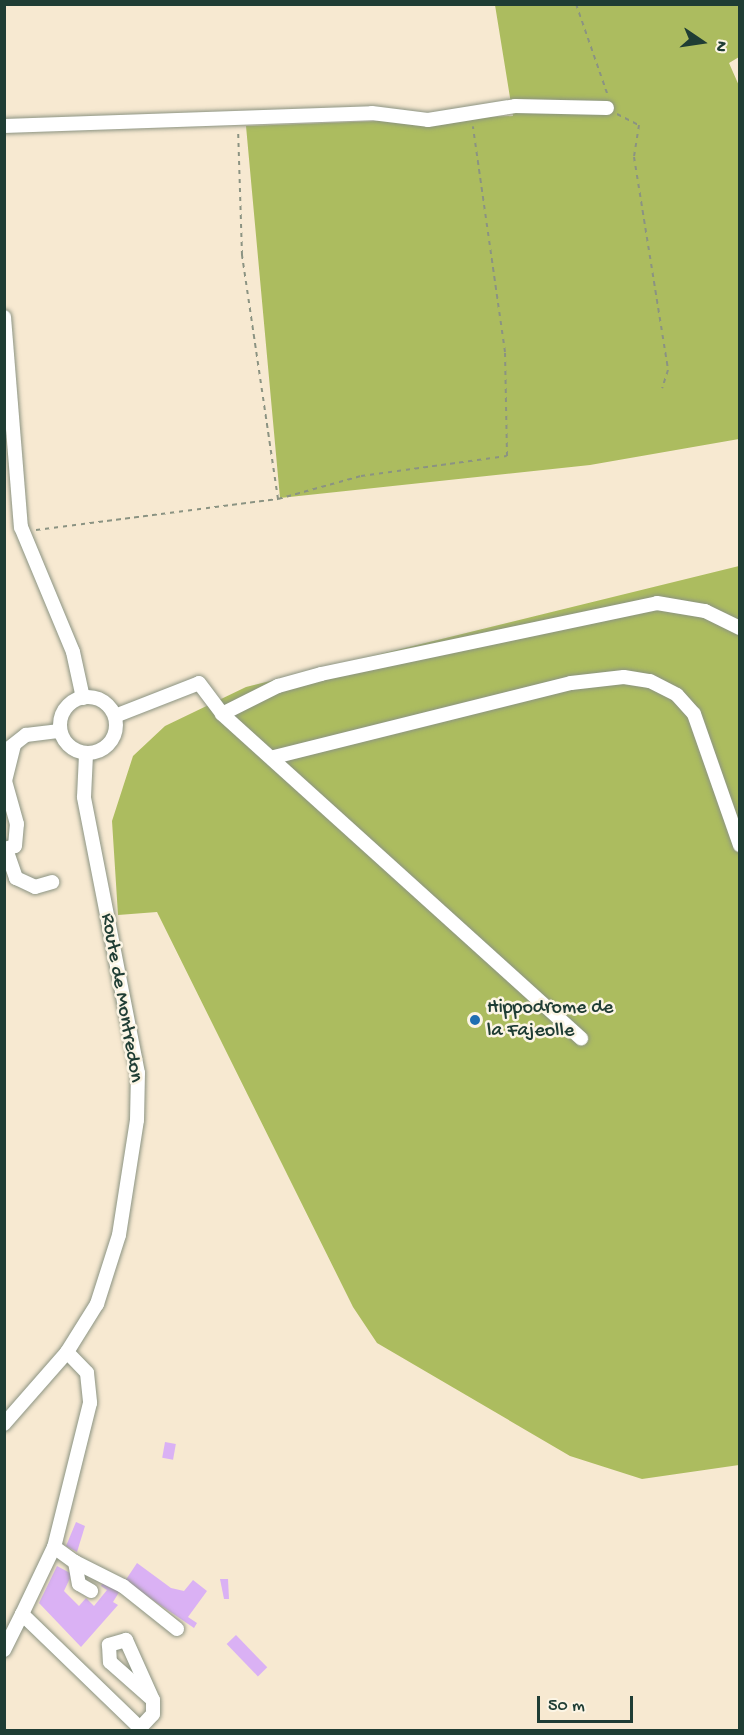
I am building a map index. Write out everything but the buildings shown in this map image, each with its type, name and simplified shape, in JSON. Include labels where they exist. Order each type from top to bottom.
[{"type":"street","points":[[4,126],[372,113],[428,120],[467,111],[607,108]]},
{"type":"street","points":[[4,317],[22,531],[73,652],[83,698]]},
{"type":"street","points":[[222,714],[278,686],[321,674],[657,603],[705,611],[740,628]]},
{"type":"street","points":[[274,757],[571,683],[624,676],[650,681],[677,695],[694,714],[740,845]]},
{"type":"street","points":[[115,716],[199,683],[222,714],[274,757],[581,1038]]},
{"type":"street","points":[[83,698],[103,701],[115,716],[111,742],[86,753],[65,742],[60,731],[66,707],[83,698]]},
{"type":"street","points":[[52,882],[35,887],[16,878],[5,849],[15,846],[17,825],[5,781],[9,750],[26,735],[60,731]]},
{"type":"street","name":"Route de Montredon","points":[[4,1424],[67,1352],[110,1272],[137,1120],[138,1073],[84,797],[86,753]]},
{"type":"street","points":[[4,1650],[54,1548],[90,1403],[87,1373],[67,1352]]},
{"type":"street","points":[[54,1548],[75,1562],[123,1586],[177,1629]]},
{"type":"street","points":[[75,1562],[80,1584],[91,1591]]},
{"type":"street","points":[[22,1614],[140,1728],[153,1714],[153,1700]]},
{"type":"path","points":[[576,4],[608,90],[607,108],[639,125],[634,157],[668,370],[662,388]]},
{"type":"path","points":[[22,531],[278,499],[360,476],[507,456],[505,352],[467,111]]},
{"type":"path","points":[[239,116],[235,154],[242,255],[278,499]]},
{"type":"green space","points":[[495,5],[739,5],[739,57],[729,63],[740,88],[739,439],[590,465],[280,498],[246,126],[513,116]]},
{"type":"green space","name":"Hippodrome de la Fajeolle","points":[[739,566],[739,1465],[642,1479],[570,1456],[377,1343],[353,1307],[157,912],[118,915],[112,821],[133,756],[165,726],[246,687]]},
{"type":"place","name":"Hippodrome de la Fajeolle","points":[[475,1020]]}]
